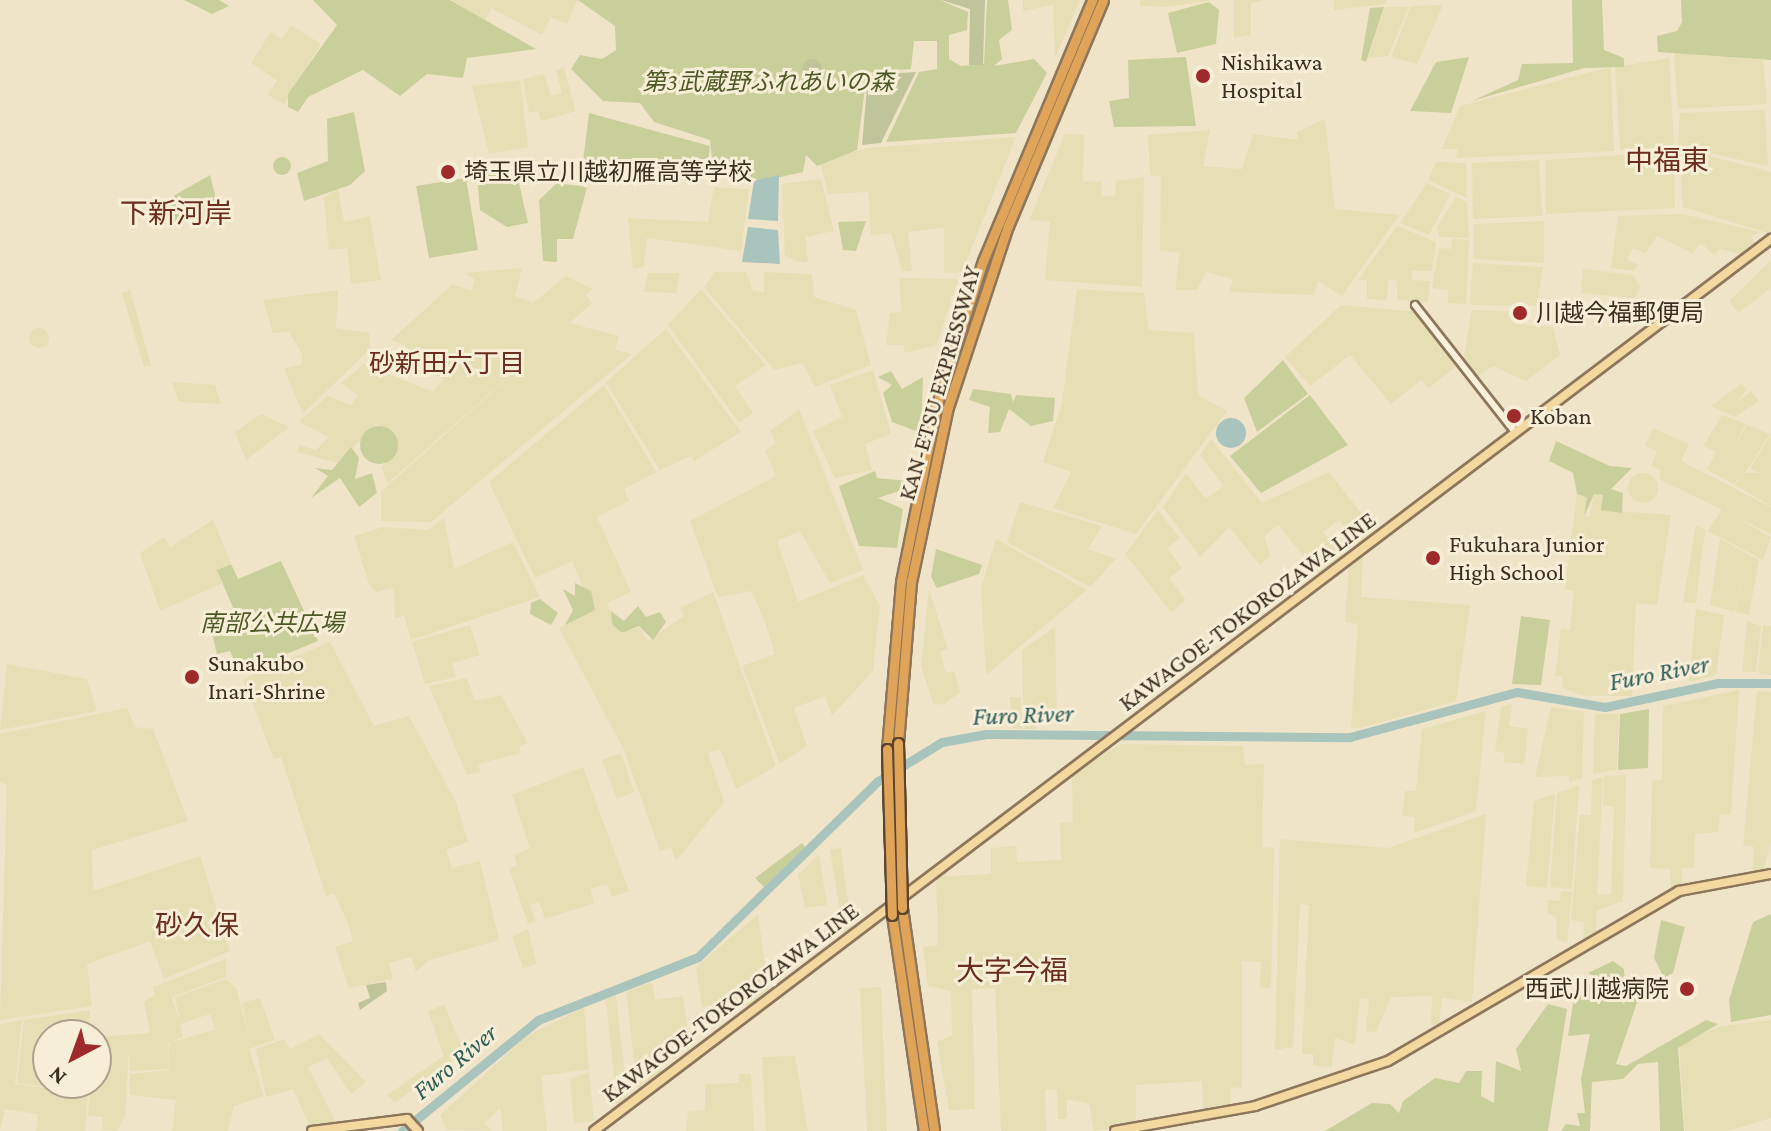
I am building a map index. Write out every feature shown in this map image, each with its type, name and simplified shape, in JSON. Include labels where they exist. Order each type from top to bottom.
[{"type":"highway","name":"KAN-ETSU EXPRESSWAY","points":[[924,1131],[892,915],[887,749],[901,582],[937,404],[983,261],[1092,0]]},
{"type":"highway","name":"KAN-ETSU EXPRESSWAY","points":[[934,1131],[902,908],[898,743],[911,582],[951,394],[1003,239],[1103,0]]},
{"type":"main road","name":"KAWAGOE-TOKOROZAWA LINE","points":[[594,1131],[1771,239]]},
{"type":"main road","points":[[1115,1131],[1255,1106],[1388,1061],[1679,891],[1771,874]]},
{"type":"main road","points":[[312,1131],[409,1121],[417,1130]]},
{"type":"street","points":[[1415,305],[1515,432]]},
{"type":"shaded area","points":[[452,0],[577,0],[567,24],[551,17],[542,35],[491,8],[485,21]]},
{"type":"shaded area","points":[[1023,0],[1080,0],[1055,58],[1053,5],[1023,11]]},
{"type":"shaded area","points":[[1140,0],[1213,0],[1167,7],[1140,6]]},
{"type":"shaded area","points":[[1234,0],[1263,0],[1251,4],[1251,35],[1234,38]]},
{"type":"shaded area","points":[[1334,0],[1386,0],[1386,4],[1334,10]]},
{"type":"shaded area","points":[[1443,5],[1417,64],[1391,57],[1411,6]]},
{"type":"shaded area","points":[[1385,7],[1409,7],[1388,56],[1368,58]]},
{"type":"shaded area","points":[[291,25],[321,44],[284,104],[268,95],[277,80],[251,63],[271,32],[282,39]]},
{"type":"shaded area","points":[[1674,53],[1763,60],[1767,104],[1678,109]]},
{"type":"shaded area","points":[[1669,58],[1674,147],[1620,150],[1615,67]]},
{"type":"shaded area","points":[[1611,67],[1614,151],[1456,158],[1458,149],[1442,149],[1460,106]]},
{"type":"shaded area","points":[[564,68],[576,111],[541,121],[538,111],[529,113],[523,79],[544,74],[551,96],[562,93],[556,70]]},
{"type":"shaded area","points":[[520,80],[528,147],[489,154],[472,86]]},
{"type":"shaded area","points":[[1765,110],[1768,166],[1678,146],[1680,113]]},
{"type":"shaded area","points":[[1325,119],[1335,209],[1399,215],[1342,296],[1318,281],[1314,295],[1229,292],[1233,279],[1206,272],[1197,290],[1175,290],[1180,253],[1160,250],[1161,177],[1150,175],[1148,135],[1210,130],[1203,166],[1242,169],[1253,134],[1298,140],[1297,132]]},
{"type":"shaded area","points":[[1065,134],[1084,135],[1083,181],[1102,182],[1101,196],[1115,196],[1116,181],[1144,177],[1142,287],[1045,280],[1050,222],[1029,220]]},
{"type":"shaded area","points":[[1016,137],[962,272],[944,273],[944,228],[908,232],[912,271],[902,271],[891,233],[871,235],[868,192],[828,194],[820,161],[867,148]]},
{"type":"shaded area","points":[[1689,151],[1771,172],[1771,234],[1683,207],[1679,152]]},
{"type":"shaded area","points":[[1666,152],[1674,160],[1675,208],[1546,214],[1546,160]]},
{"type":"shaded area","points":[[1539,160],[1542,216],[1473,219],[1472,163]]},
{"type":"shaded area","points":[[1436,162],[1466,163],[1467,198],[1428,180]]},
{"type":"shaded area","points":[[821,179],[834,231],[805,237],[808,262],[799,262],[785,256],[782,184]]},
{"type":"shaded area","points":[[1427,183],[1450,194],[1429,235],[1400,223]]},
{"type":"shaded area","points":[[714,187],[749,189],[741,251],[647,238],[644,267],[633,268],[628,218],[708,222]]},
{"type":"shaded area","points":[[338,189],[344,222],[370,216],[381,280],[351,284],[347,248],[329,250],[324,198]]},
{"type":"shaded area","points":[[1456,197],[1467,202],[1469,238],[1439,237],[1437,227]]},
{"type":"shaded area","points":[[1682,214],[1760,232],[1751,236],[1756,245],[1743,255],[1720,249],[1714,255],[1701,243],[1692,253],[1657,236],[1645,253],[1633,248],[1627,259],[1638,265],[1634,271],[1611,268],[1618,216]]},
{"type":"shaded area","points":[[1544,221],[1544,263],[1474,259],[1474,224]]},
{"type":"shaded area","points":[[1397,226],[1436,242],[1432,271],[1412,271],[1412,280],[1430,281],[1428,302],[1397,300],[1397,281],[1388,279],[1387,300],[1367,299],[1367,280],[1358,280]]},
{"type":"shaded area","points":[[1452,239],[1469,240],[1466,304],[1448,303],[1448,290],[1432,288],[1439,248],[1451,249]]},
{"type":"shaded area","points":[[1771,260],[1771,288],[1738,313],[1729,301]]},
{"type":"shaded area","points":[[1473,263],[1543,267],[1537,306],[1470,305]]},
{"type":"shaded area","points":[[522,268],[515,296],[533,303],[566,276],[593,289],[586,295],[592,303],[388,483],[381,467],[396,453],[391,430],[376,424],[338,463],[297,452],[299,445],[316,450],[329,437],[299,422],[327,396],[352,405],[358,395],[341,383],[364,364],[433,392],[444,379],[399,360],[405,345],[391,340],[453,284],[471,291],[475,280],[465,273]]},
{"type":"shaded area","points":[[1583,269],[1632,275],[1641,286],[1635,298],[1581,293]]},
{"type":"shaded area","points":[[715,272],[746,272],[753,291],[764,292],[764,272],[812,274],[814,297],[856,310],[871,365],[815,387],[803,363],[774,370],[704,287]]},
{"type":"shaded area","points":[[648,273],[680,273],[676,293],[644,292]]},
{"type":"shaded area","points":[[899,278],[958,279],[937,345],[905,353],[903,345],[886,345],[890,313],[901,312]]},
{"type":"shaded area","points":[[701,289],[766,365],[735,386],[753,413],[739,423],[668,325]]},
{"type":"shaded area","points":[[1077,289],[1144,293],[1149,330],[1194,333],[1198,395],[1227,411],[1136,534],[1053,508],[1071,472],[1043,462],[1062,403]]},
{"type":"shaded area","points":[[130,290],[151,365],[144,367],[122,293]]},
{"type":"shaded area","points":[[338,290],[336,328],[369,333],[370,349],[303,414],[284,369],[302,364],[302,354],[289,332],[273,333],[263,300]]},
{"type":"shaded area","points":[[1341,305],[1417,312],[1458,365],[1429,388],[1421,380],[1391,404],[1350,355],[1310,386],[1285,357]]},
{"type":"shaded area","points":[[1472,310],[1526,312],[1525,325],[1553,327],[1560,355],[1526,381],[1493,366],[1476,378],[1463,361]]},
{"type":"shaded area","points":[[569,323],[619,336],[615,350],[632,354],[431,522],[381,521],[381,492]]},
{"type":"shaded area","points":[[39,328],[46,331],[49,338],[46,345],[39,348],[32,345],[29,338],[32,331]]},
{"type":"shaded area","points":[[666,329],[741,432],[694,461],[691,456],[660,470],[606,382]]},
{"type":"shaded area","points":[[873,370],[891,434],[865,444],[872,470],[835,478],[813,431],[842,417],[830,385]]},
{"type":"shaded area","points":[[172,382],[215,385],[221,404],[179,402]]},
{"type":"shaded area","points":[[1741,384],[1747,389],[1737,402],[1751,391],[1759,401],[1735,417],[1711,406]]},
{"type":"shaded area","points":[[604,385],[656,472],[624,489],[629,501],[597,517],[631,592],[607,603],[621,634],[639,627],[648,641],[684,616],[680,608],[713,592],[776,766],[736,789],[720,749],[708,753],[724,802],[676,861],[671,847],[660,851],[624,750],[559,628],[593,610],[572,561],[535,578],[489,482]]},
{"type":"shaded area","points":[[799,409],[863,570],[830,583],[800,531],[777,541],[798,602],[863,575],[880,606],[873,671],[832,716],[825,696],[794,708],[807,746],[780,764],[742,666],[775,654],[764,619],[751,591],[718,597],[690,521],[776,476],[765,451],[776,443],[770,431]]},
{"type":"shaded area","points":[[261,414],[289,427],[246,460],[235,432]]},
{"type":"shaded area","points":[[1722,415],[1746,424],[1727,457],[1747,425],[1770,434],[1745,473],[1759,473],[1750,468],[1771,435],[1771,506],[1735,485],[1743,475],[1734,484],[1707,470],[1716,452],[1703,446]]},
{"type":"shaded area","points":[[1653,428],[1689,444],[1681,461],[1771,507],[1771,534],[1659,479],[1661,470],[1651,466],[1657,451],[1645,446]]},
{"type":"shaded area","points":[[1211,439],[1262,503],[1329,472],[1376,532],[1359,545],[1339,520],[1323,532],[1343,556],[1319,575],[1278,525],[1264,536],[1271,556],[1260,565],[1229,527],[1200,557],[1163,507],[1186,473],[1206,499],[1224,486],[1200,455]]},
{"type":"shaded area","points":[[1643,473],[1654,477],[1658,488],[1654,499],[1643,503],[1632,499],[1628,488],[1632,477]]},
{"type":"shaded area","points":[[1577,494],[1587,496],[1584,516],[1590,517],[1594,494],[1603,495],[1602,510],[1671,515],[1657,605],[1636,603],[1632,696],[1585,696],[1562,688],[1563,677],[1555,676],[1561,629],[1570,630],[1574,591],[1565,589]]},
{"type":"shaded area","points":[[1020,502],[1102,526],[1088,549],[1116,559],[1090,587],[1007,542]]},
{"type":"shaded area","points":[[1722,509],[1771,537],[1763,560],[1708,531]]},
{"type":"shaded area","points":[[1158,510],[1180,538],[1167,548],[1182,568],[1169,578],[1186,600],[1171,612],[1125,554]]},
{"type":"shaded area","points":[[444,518],[454,569],[513,542],[540,597],[411,640],[404,616],[395,618],[394,588],[376,592],[369,584],[354,536],[383,527],[428,530]]},
{"type":"shaded area","points":[[213,520],[231,563],[217,570],[222,583],[160,611],[140,553],[164,537],[170,547]]},
{"type":"shaded area","points":[[1696,525],[1705,530],[1696,603],[1683,603]]},
{"type":"shaded area","points":[[996,539],[1087,590],[986,675],[981,588]]},
{"type":"shaded area","points":[[1720,539],[1759,560],[1749,615],[1736,612],[1743,574],[1735,612],[1710,605]]},
{"type":"shaded area","points":[[1363,553],[1361,597],[1470,605],[1456,701],[1351,728],[1358,624],[1345,622],[1349,563]]},
{"type":"shaded area","points":[[929,589],[948,649],[940,652],[946,673],[954,671],[960,692],[943,705],[933,703],[921,666]]},
{"type":"shaded area","points":[[1696,609],[1724,615],[1716,675],[1689,682]]},
{"type":"shaded area","points":[[1747,621],[1761,626],[1756,672],[1742,672]]},
{"type":"shaded area","points":[[470,625],[480,655],[452,663],[456,677],[425,684],[412,642]]},
{"type":"shaded area","points":[[1763,625],[1771,626],[1771,675],[1758,673]]},
{"type":"shaded area","points":[[1055,627],[1057,719],[1036,719],[1036,729],[1024,729],[1022,650]]},
{"type":"shaded area","points":[[330,642],[374,726],[409,716],[456,802],[468,842],[446,850],[452,868],[480,861],[499,940],[429,960],[416,972],[411,957],[389,963],[393,979],[349,988],[335,947],[353,941],[348,923],[334,894],[326,896],[281,757],[274,759],[243,679]]},
{"type":"shaded area","points":[[7,664],[87,679],[97,711],[0,730]]},
{"type":"shaded area","points":[[467,678],[475,701],[501,695],[528,743],[519,746],[521,753],[478,764],[481,772],[467,775],[429,686]]},
{"type":"shaded area","points":[[1739,690],[1731,815],[1720,814],[1718,832],[1695,834],[1694,868],[1682,868],[1682,886],[1671,892],[1670,869],[1650,868],[1652,781],[1662,780],[1663,706]]},
{"type":"shaded area","points":[[1757,691],[1771,692],[1771,841],[1763,873],[1752,874],[1754,847],[1743,845]]},
{"type":"shaded area","points":[[1010,697],[1021,697],[1022,729],[1011,728]]},
{"type":"shaded area","points":[[1512,704],[1509,726],[1528,729],[1524,764],[1504,762],[1504,753],[1495,751],[1501,707]]},
{"type":"shaded area","points":[[1551,707],[1584,712],[1582,778],[1569,782],[1569,776],[1535,777]]},
{"type":"shaded area","points":[[127,708],[135,727],[153,729],[188,821],[92,850],[93,891],[200,856],[230,951],[164,979],[150,941],[87,964],[92,1006],[0,1020],[7,785],[0,781],[0,734]]},
{"type":"shaded area","points":[[1486,711],[1476,811],[1414,833],[1415,817],[1402,816],[1405,791],[1416,791],[1422,729]]},
{"type":"shaded area","points":[[1595,714],[1619,714],[1617,770],[1593,774]]},
{"type":"shaded area","points":[[1121,744],[1243,746],[1245,765],[1264,764],[1262,847],[1274,848],[1271,988],[1260,987],[1261,962],[1242,961],[1242,1087],[1231,1088],[1230,1109],[1203,1114],[1202,1081],[1136,1085],[1136,1125],[1094,1131],[1089,1104],[1067,1099],[1067,1119],[1058,1119],[1057,1090],[1045,1089],[1046,1131],[1001,1131],[995,988],[972,989],[975,1109],[949,1110],[937,1042],[952,1035],[951,991],[928,986],[923,947],[938,945],[936,876],[946,869],[947,876],[991,874],[991,848],[1016,846],[1017,862],[1061,860],[1060,823],[1073,822],[1072,773]]},
{"type":"shaded area","points":[[621,753],[634,792],[617,799],[602,760]]},
{"type":"shaded area","points":[[583,767],[629,891],[612,897],[607,884],[590,889],[594,903],[545,919],[539,902],[530,905],[536,922],[528,924],[509,868],[517,866],[514,855],[530,848],[512,795]]},
{"type":"shaded area","points":[[1626,775],[1623,901],[1597,910],[1596,937],[1583,945],[1584,922],[1571,920],[1580,815],[1591,815],[1592,780],[1603,777],[1597,895],[1611,894],[1614,807],[1603,805],[1604,776]]},
{"type":"shaded area","points":[[1579,785],[1572,889],[1550,887],[1557,793]]},
{"type":"shaded area","points":[[1555,794],[1547,888],[1526,886],[1534,801]]},
{"type":"shaded area","points":[[1486,814],[1472,1002],[1442,998],[1439,1026],[1431,1025],[1432,996],[1391,997],[1376,1032],[1366,1031],[1369,999],[1360,998],[1355,1045],[1335,1038],[1332,1067],[1313,1066],[1313,1054],[1302,1054],[1309,905],[1300,904],[1293,1047],[1275,1050],[1280,839],[1388,848]]},
{"type":"shaded area","points":[[841,848],[852,930],[844,937],[830,850]]},
{"type":"shaded area","points":[[819,854],[827,905],[805,908],[798,875]]},
{"type":"shaded area","points":[[1561,891],[1572,892],[1567,942],[1557,940],[1556,916],[1547,914],[1548,900],[1560,901]]},
{"type":"shaded area","points":[[758,914],[769,993],[747,1010],[746,1000],[702,1007],[696,967]]},
{"type":"shaded area","points":[[528,929],[537,964],[523,968],[512,937]]},
{"type":"shaded area","points":[[226,959],[226,977],[174,996],[172,999],[180,1022],[175,997],[226,979],[236,988],[250,1039],[242,1003],[260,998],[275,1040],[249,1049],[264,1096],[234,1106],[228,1131],[172,1131],[176,1100],[130,1095],[130,1074],[170,1070],[169,1043],[224,1027],[215,1029],[210,1014],[180,1024],[183,1037],[168,1043],[169,1069],[130,1071],[129,1049],[125,1116],[117,1131],[102,1130],[103,1117],[88,1116],[90,1099],[112,1099],[112,1036],[150,1033],[144,1002],[155,994],[153,987]]},
{"type":"shaded area","points":[[652,982],[655,1000],[683,996],[688,1033],[660,1044],[662,1074],[638,1094],[626,992]]},
{"type":"shaded area","points":[[881,987],[887,1131],[867,1131],[860,988]]},
{"type":"shaded area","points":[[616,996],[628,1101],[617,1109],[606,999]]},
{"type":"shaded area","points":[[444,1004],[464,1052],[395,1103],[387,1095],[444,1056],[428,1012]]},
{"type":"shaded area","points":[[584,1007],[589,1069],[541,1076],[547,1131],[503,1131],[500,1108],[485,1123],[492,1131],[447,1130],[440,1115],[526,1037]]},
{"type":"shaded area","points":[[90,1010],[90,1019],[32,1019],[32,1085],[17,1083],[24,1020]]},
{"type":"shaded area","points":[[22,1020],[15,1084],[32,1086],[32,1099],[88,1099],[85,1131],[36,1131],[38,1114],[5,1109],[0,1131],[0,1024]]},
{"type":"shaded area","points":[[1771,1020],[1771,1118],[1728,1131],[1685,1131],[1679,1043],[1722,1026]]},
{"type":"shaded area","points":[[319,1034],[366,1082],[351,1094],[327,1058],[308,1067],[338,1127],[311,1129],[293,1089],[266,1097],[256,1049],[284,1039],[290,1049]]},
{"type":"shaded area","points":[[795,1056],[808,1131],[766,1131],[762,1057]]},
{"type":"shaded area","points":[[589,1072],[594,1121],[574,1123],[570,1079]]},
{"type":"shaded area","points":[[739,1074],[751,1074],[754,1131],[686,1131],[688,1112],[705,1110],[705,1084],[739,1083]]},
{"type":"green space","points":[[184,0],[219,0],[229,6],[212,14]]},
{"type":"green space","points":[[313,0],[450,0],[536,49],[467,58],[463,78],[427,74],[400,96],[363,70],[308,97],[298,112],[288,107],[288,94],[337,25]]},
{"type":"green space","name":"第3武蔵野ふれあいの森","points":[[578,0],[940,0],[968,12],[967,30],[949,35],[949,59],[961,66],[984,64],[987,0],[1008,0],[1012,30],[999,40],[1002,59],[994,66],[1034,59],[1047,73],[1016,133],[886,142],[919,72],[937,69],[937,41],[914,41],[911,69],[867,73],[857,150],[817,166],[806,155],[803,172],[762,181],[714,176],[710,140],[654,122],[640,103],[603,101],[571,69],[580,55],[602,59],[616,50],[615,26]]},
{"type":"green space","points":[[941,0],[985,0],[983,65],[969,65],[970,9]]},
{"type":"green space","points":[[1572,0],[1602,0],[1604,50],[1624,58],[1624,67],[1584,68],[1472,101],[1518,80],[1522,64],[1573,63]]},
{"type":"green space","points":[[1681,0],[1771,0],[1771,60],[1658,52],[1657,36],[1677,31],[1682,22]]},
{"type":"green space","points":[[1209,2],[1219,10],[1216,44],[1177,53],[1168,13]]},
{"type":"green space","points":[[1384,7],[1366,62],[1361,60],[1370,8]]},
{"type":"green space","points":[[1186,57],[1196,126],[1114,127],[1109,101],[1129,98],[1128,60]]},
{"type":"green space","points":[[1469,57],[1451,113],[1410,111],[1436,62]]},
{"type":"green space","points":[[808,59],[816,59],[822,69],[816,79],[808,79],[802,73],[802,65]]},
{"type":"green space","points":[[916,72],[881,143],[862,145],[868,75]]},
{"type":"green space","points":[[354,112],[365,171],[350,185],[304,201],[297,173],[328,161],[327,119]]},
{"type":"green space","points":[[589,113],[710,146],[707,172],[582,169]]},
{"type":"green space","points":[[278,157],[286,157],[291,166],[289,173],[278,175],[273,170],[273,162]]},
{"type":"green space","points":[[516,170],[528,223],[507,227],[480,210],[477,176]]},
{"type":"green space","points":[[210,175],[220,215],[172,225],[168,199]]},
{"type":"green space","points":[[466,178],[478,250],[429,258],[416,186]]},
{"type":"green space","points":[[557,183],[587,187],[573,239],[557,239],[557,262],[543,261],[539,200]]},
{"type":"green space","points":[[866,221],[856,251],[843,250],[838,222]]},
{"type":"green space","points":[[1283,360],[1308,394],[1257,432],[1244,398]]},
{"type":"green space","points":[[891,371],[902,389],[923,377],[921,433],[892,422],[883,393],[892,385],[878,377]]},
{"type":"green space","points":[[973,389],[1011,394],[1013,402],[1016,395],[1055,398],[1053,421],[1031,426],[1009,409],[1000,432],[988,433],[990,407],[969,400]]},
{"type":"green space","points":[[1310,395],[1348,445],[1261,493],[1230,456]]},
{"type":"green space","points":[[379,426],[392,432],[398,445],[392,458],[379,464],[366,458],[360,445],[366,432]]},
{"type":"green space","points":[[1556,441],[1610,466],[1632,468],[1611,489],[1623,493],[1622,513],[1601,510],[1603,495],[1594,494],[1584,517],[1587,497],[1577,494],[1573,473],[1549,461]]},
{"type":"green space","points":[[351,447],[359,458],[355,479],[372,473],[377,493],[359,507],[340,478],[311,498],[328,476],[315,468],[332,470]]},
{"type":"green space","points":[[875,471],[877,478],[907,481],[905,489],[878,498],[903,509],[897,548],[859,546],[839,486]]},
{"type":"green space","points":[[936,549],[982,565],[979,574],[937,588],[931,577]]},
{"type":"green space","name":"南部公共広場","points":[[281,561],[318,641],[240,673],[230,651],[217,654],[210,626],[236,615],[217,570],[231,564],[238,579]]},
{"type":"green space","points":[[575,583],[591,591],[595,610],[565,625],[573,610],[563,589],[575,596]]},
{"type":"green space","points":[[540,599],[558,613],[551,625],[530,614],[531,603]]},
{"type":"green space","points":[[638,606],[646,617],[660,612],[666,622],[653,640],[639,626],[622,633],[612,624],[611,611],[624,621]]},
{"type":"green space","points":[[1521,616],[1550,620],[1541,685],[1512,684]]},
{"type":"green space","points":[[1649,709],[1648,768],[1618,770],[1620,714]]},
{"type":"green space","points":[[802,843],[806,848],[764,887],[755,878]]},
{"type":"green space","points":[[1771,914],[1771,1015],[1731,1022],[1729,1000],[1753,922]]},
{"type":"green space","points":[[1661,920],[1685,927],[1673,973],[1664,978],[1654,958]]},
{"type":"green space","points":[[1613,961],[1624,969],[1625,988],[1640,994],[1616,1064],[1626,1066],[1706,1020],[1718,1024],[1678,1048],[1684,1131],[1660,1131],[1658,1062],[1638,1064],[1623,1079],[1592,1082],[1590,1131],[1561,1131],[1566,1124],[1580,1126],[1577,1113],[1585,1113],[1581,1079],[1590,1034],[1568,1036],[1576,984],[1591,984],[1595,977],[1588,973]]},
{"type":"green space","points":[[386,982],[387,991],[360,1010],[358,1003],[370,998],[366,985]]},
{"type":"green space","points":[[1548,1004],[1567,1009],[1548,1131],[1325,1131],[1372,1103],[1390,1104],[1399,1113],[1403,1101],[1435,1078],[1459,1083],[1466,1071],[1482,1071],[1481,1096],[1494,1103],[1496,1061],[1521,1071],[1516,1049]]},
{"type":"water","points":[[779,175],[778,221],[748,219],[754,181]]},
{"type":"water","points":[[748,227],[778,230],[780,264],[742,262]]},
{"type":"water","points":[[1231,418],[1242,422],[1246,433],[1242,444],[1231,448],[1220,444],[1216,433],[1220,422]]},
{"type":"waterway","name":"Furo River","points":[[402,1131],[538,1020],[698,957],[878,781],[942,742],[986,734],[1350,737],[1517,692],[1605,707],[1718,683],[1771,683]]},
{"type":"place","name":"Nishikawa Hospital","points":[[1203,76]]},
{"type":"place","name":"埼玉県立川越初雁高等学校","points":[[448,172]]},
{"type":"place","name":"川越今福郵便局","points":[[1520,313]]},
{"type":"place","name":"Koban","points":[[1514,416]]},
{"type":"place","name":"Fukuhara Junior High School","points":[[1433,558]]},
{"type":"place","name":"Sunakubo Inari-Shrine","points":[[192,677]]},
{"type":"place","name":"西武川越病院","points":[[1687,989]]},
{"type":"district","name":"中福東","points":[[1667,161]]},
{"type":"district","name":"下新河岸","points":[[176,214]]},
{"type":"district","name":"砂新田六丁目","points":[[447,364]]},
{"type":"district","name":"砂久保","points":[[197,926]]},
{"type":"district","name":"大字今福","points":[[1012,971]]}]
